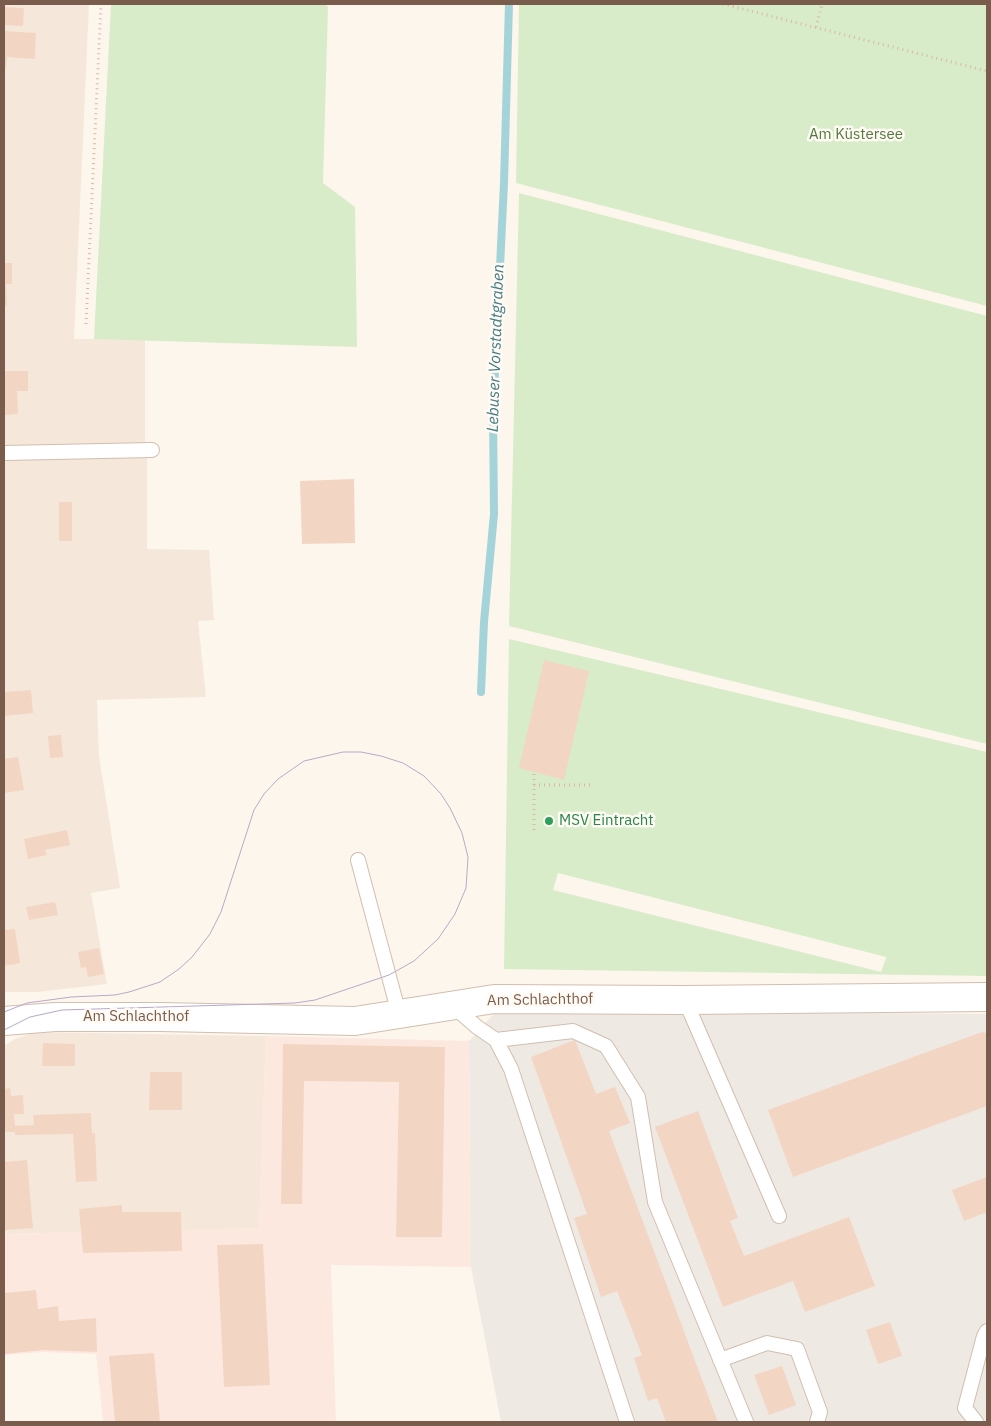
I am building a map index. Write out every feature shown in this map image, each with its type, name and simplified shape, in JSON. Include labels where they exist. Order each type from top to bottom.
[{"type":"street","name":"Am Schlachthof","points":[[4,1021],[55,1017],[355,1021],[494,999],[685,1000],[987,997]]},
{"type":"lane","points":[[4,453],[152,450]]},
{"type":"lane","points":[[358,860],[399,1014]]},
{"type":"lane","points":[[685,1000],[779,1216]]},
{"type":"lane","points":[[453,1006],[476,1027],[496,1040],[511,1069],[627,1422]]},
{"type":"lane","points":[[496,1040],[573,1031],[606,1046],[638,1097],[655,1202],[746,1422]]},
{"type":"lane","points":[[976,1422],[965,1408],[984,1336],[987,1331]]},
{"type":"lane","points":[[720,1360],[767,1343],[797,1350],[820,1412],[817,1422]]},
{"type":"path","points":[[86,324],[101,4]]},
{"type":"path","points":[[723,4],[987,72]]},
{"type":"path","points":[[816,27],[822,4]]},
{"type":"path","points":[[534,772],[534,830]]},
{"type":"path","points":[[534,785],[593,785]]},
{"type":"shaded area","points":[[4,4],[89,4],[74,339],[145,339],[145,443],[4,446]]},
{"type":"shaded area","points":[[147,457],[147,549],[209,550],[214,620],[198,621],[206,697],[97,700],[99,756],[120,888],[91,893],[107,984],[37,992],[4,992],[4,460]]},
{"type":"shaded area","points":[[497,1010],[987,1014],[987,1422],[501,1422],[471,1267],[469,1041]]},
{"type":"shaded area","points":[[35,1032],[266,1036],[259,1229],[4,1234],[4,1046],[15,1039]]},
{"type":"shaded area","points":[[266,1036],[469,1041],[471,1267],[331,1265],[336,1422],[103,1422],[96,1354],[42,1352],[4,1355],[4,1234],[259,1228]]},
{"type":"green space","points":[[111,4],[326,4],[328,7],[323,183],[355,207],[357,347],[94,339]]},
{"type":"green space","name":"Am Küstersee","points":[[519,4],[987,4],[987,306],[516,183]]},
{"type":"green space","points":[[519,193],[987,316],[987,744],[509,626]]},
{"type":"green space","points":[[509,639],[987,752],[987,976],[504,969]],"holes":[[[558,873],[886,957],[881,972],[553,890]]]},
{"type":"building","points":[[4,7],[24,8],[23,26],[4,25]]},
{"type":"building","points":[[4,31],[36,33],[35,59],[7,57],[6,69],[4,68]]},
{"type":"building","points":[[4,263],[12,263],[12,284],[6,284],[7,306],[4,306]]},
{"type":"building","points":[[4,371],[28,371],[28,391],[17,391],[18,414],[4,415]]},
{"type":"building","points":[[354,479],[355,543],[302,544],[300,481]]},
{"type":"building","points":[[59,502],[72,502],[72,541],[59,541]]},
{"type":"building","points":[[544,660],[589,671],[564,780],[519,768]]},
{"type":"building","points":[[31,690],[33,713],[4,716],[4,692]]},
{"type":"building","points":[[61,735],[63,757],[50,758],[48,736]]},
{"type":"building","points":[[18,757],[24,790],[4,793],[4,759]]},
{"type":"building","points":[[67,830],[70,845],[45,850],[47,855],[28,859],[24,839]]},
{"type":"building","points":[[55,902],[58,915],[29,920],[26,907]]},
{"type":"building","points":[[15,929],[20,963],[4,966],[4,930]]},
{"type":"building","points":[[99,948],[104,974],[88,977],[86,967],[81,968],[78,952]]},
{"type":"building","points":[[982,1032],[987,1033],[987,1106],[793,1177],[768,1110]]},
{"type":"building","points":[[575,1040],[596,1094],[615,1087],[630,1123],[609,1131],[718,1422],[666,1422],[657,1398],[648,1401],[634,1358],[642,1355],[617,1291],[601,1297],[574,1218],[587,1214],[531,1057]]},
{"type":"building","points":[[43,1043],[75,1044],[75,1066],[42,1066]]},
{"type":"building","points":[[283,1044],[445,1047],[442,1237],[396,1237],[399,1082],[304,1081],[302,1204],[281,1204]]},
{"type":"building","points":[[150,1072],[182,1072],[182,1110],[149,1110]]},
{"type":"building","points":[[10,1088],[11,1096],[23,1095],[24,1114],[14,1114],[15,1126],[34,1125],[33,1115],[91,1113],[92,1133],[95,1133],[97,1181],[76,1182],[73,1134],[15,1135],[15,1132],[4,1132],[4,1089]]},
{"type":"building","points":[[698,1111],[738,1218],[730,1221],[744,1256],[849,1217],[875,1286],[805,1312],[793,1281],[723,1307],[655,1127]]},
{"type":"building","points":[[27,1160],[33,1228],[4,1230],[4,1162]]},
{"type":"building","points":[[987,1177],[987,1212],[964,1221],[952,1190]]},
{"type":"building","points":[[122,1205],[122,1212],[181,1212],[182,1251],[83,1253],[79,1209]]},
{"type":"building","points":[[263,1244],[270,1385],[224,1387],[217,1245]]},
{"type":"building","points":[[36,1290],[38,1309],[58,1306],[59,1321],[96,1318],[97,1352],[43,1350],[5,1354],[4,1293]]},
{"type":"building","points":[[890,1322],[902,1356],[878,1364],[866,1330]]},
{"type":"building","points":[[154,1353],[160,1422],[115,1422],[109,1356]]},
{"type":"building","points":[[782,1366],[796,1405],[769,1415],[754,1375]]},
{"type":"waterway","name":"Lebuser Vorstadtgraben","points":[[481,692],[484,622],[494,514],[493,413],[504,183],[509,4]]},
{"type":"tram line","points":[[4,1012],[27,1003],[129,992],[160,982],[179,969],[192,957],[210,934],[221,912],[254,810],[264,794],[278,779],[304,761],[343,752],[361,752],[403,763],[424,776],[441,794],[462,833],[468,857],[466,888],[455,914],[438,939],[414,961],[389,975],[315,1000],[295,1003],[62,1010],[30,1017],[4,1030]]},
{"type":"place","name":"MSV Eintracht","points":[[549,821]]}]
